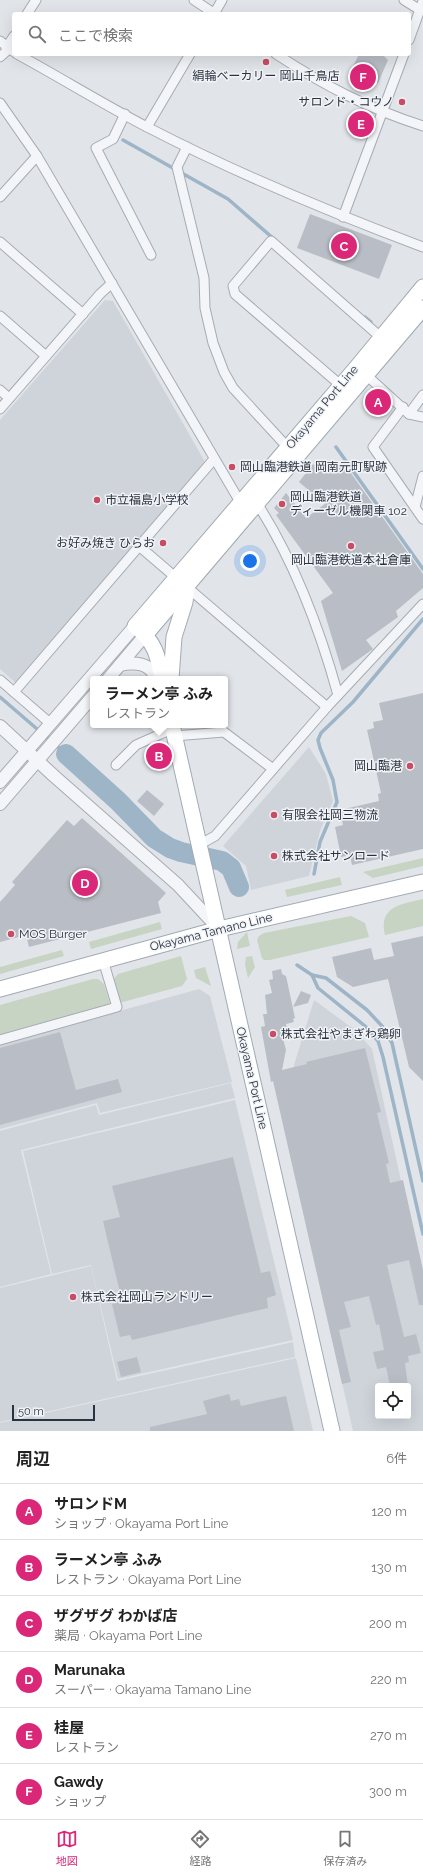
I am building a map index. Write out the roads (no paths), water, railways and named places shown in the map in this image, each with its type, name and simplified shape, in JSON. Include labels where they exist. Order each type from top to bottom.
[{"type":"main road","name":"Okayama Port Line","points":[[386,342],[423,287]]},
{"type":"main road","name":"Okayama Port Line","points":[[140,630],[386,342],[423,308]]},
{"type":"main road","points":[[171,676],[174,637],[185,602],[182,582]]},
{"type":"main road","points":[[140,630],[154,646],[161,676]]},
{"type":"main road","name":"Okayama Port Line","points":[[173,730],[332,1431]]},
{"type":"main road","name":"Okayama Tamano Line","points":[[0,989],[219,929],[423,882]]},
{"type":"street","points":[[28,12],[36,0]]},
{"type":"street","points":[[194,0],[211,12]]},
{"type":"street","points":[[215,12],[222,0]]},
{"type":"street","points":[[404,0],[421,6],[411,34]]},
{"type":"street","points":[[0,57],[7,48]]},
{"type":"street","points":[[21,56],[186,147],[343,217],[423,247]]},
{"type":"street","points":[[147,126],[189,56]]},
{"type":"street","points":[[279,56],[342,94],[382,113],[423,126]]},
{"type":"street","points":[[343,217],[403,56]]},
{"type":"street","points":[[0,103],[37,156],[244,509]]},
{"type":"street","points":[[125,114],[113,139],[96,148],[151,255]]},
{"type":"street","points":[[186,147],[178,171],[204,278],[205,308],[213,343],[224,372],[233,388],[292,452]]},
{"type":"street","points":[[0,198],[37,156]]},
{"type":"street","points":[[345,390],[235,294],[233,286],[271,241],[386,342]]},
{"type":"street","points":[[0,242],[83,314]]},
{"type":"street","points":[[0,409],[83,314],[112,284]]},
{"type":"street","points":[[0,316],[46,356]]},
{"type":"street","points":[[361,371],[406,411],[423,417]]},
{"type":"street","points":[[0,390],[9,398]]},
{"type":"street","points":[[423,395],[373,447],[423,519]]},
{"type":"street","points":[[14,692],[214,459]]},
{"type":"street","points":[[414,507],[423,476]]},
{"type":"street","points":[[254,497],[300,583],[326,650],[338,695]]},
{"type":"street","points":[[139,546],[327,707]]},
{"type":"street","points":[[199,845],[215,836],[327,707],[423,604]]},
{"type":"street","points":[[111,676],[120,665],[140,630]]},
{"type":"street","points":[[96,676],[140,630]]},
{"type":"street","points":[[120,665],[129,663],[148,667],[154,676]]},
{"type":"street","points":[[0,680],[14,692],[45,730]]},
{"type":"street","points":[[0,782],[45,730],[90,683]]},
{"type":"street","points":[[0,804],[90,700]]},
{"type":"street","points":[[0,726],[178,885],[219,929]]},
{"type":"street","points":[[116,765],[136,745],[173,730],[224,732],[274,769]]},
{"type":"street","points":[[0,1040],[117,1007],[103,960]]},
{"type":"waterway","points":[[123,140],[228,199],[274,239]]},
{"type":"waterway","points":[[365,317],[371,322]]},
{"type":"waterway","points":[[336,447],[423,569]]},
{"type":"waterway","points":[[314,874],[320,842],[337,802],[333,780],[318,740],[321,733],[353,702],[423,619]]},
{"type":"waterway","points":[[0,697],[66,754]]},
{"type":"waterway","points":[[66,754],[118,801],[154,838],[170,848],[181,852],[222,861],[231,868],[239,887]]},
{"type":"waterway","points":[[297,965],[312,975],[318,988],[365,1026],[378,1041],[383,1057],[423,1234]]},
{"type":"waterway","points":[[312,975],[326,978],[367,1010],[382,1026],[392,1043],[423,1181]]},
{"type":"place","name":"絹輪ベーカリー 岡山千鳥店","points":[[266,62]]},
{"type":"place","name":"Gawdy","points":[[363,77]]},
{"type":"place","name":"サロンド・コウノ","points":[[402,102]]},
{"type":"place","name":"桂屋","points":[[361,124]]},
{"type":"place","name":"ザグザグ わかば店","points":[[344,246]]},
{"type":"place","name":"サロンドM","points":[[378,402]]},
{"type":"place","name":"岡山臨港鉄道 岡南元町駅跡","points":[[232,467]]},
{"type":"place","name":"市立福島小学校","points":[[97,500]]},
{"type":"place","name":"岡山臨港鉄道 ディーゼル機関車 102","points":[[282,504]]},
{"type":"place","name":"お好み焼き ひらお","points":[[163,543]]},
{"type":"place","name":"岡山臨港鉄道本社倉庫","points":[[351,546]]},
{"type":"place","name":"ラーメン亭 ふみ","points":[[159,756]]},
{"type":"place","name":"岡山臨港","points":[[410,766]]},
{"type":"place","name":"有限会社岡三物流","points":[[274,815]]},
{"type":"place","name":"株式会社サンロード","points":[[274,856]]},
{"type":"place","name":"Marunaka","points":[[85,883]]},
{"type":"place","name":"MOS Burger","points":[[11,934]]},
{"type":"place","name":"株式会社やまぎわ鶏卵","points":[[273,1034]]},
{"type":"place","name":"株式会社岡山ランドリー","points":[[73,1297]]}]
